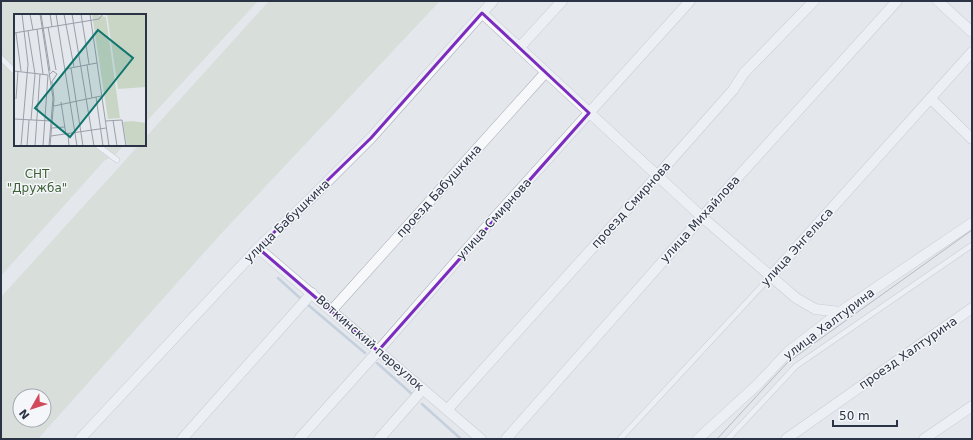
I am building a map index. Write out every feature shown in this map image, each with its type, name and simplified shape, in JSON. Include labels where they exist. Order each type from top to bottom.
[{"type":"street","name":"улица Бабушкина","points":[[80,439],[258,248],[371,138],[493,1]]},
{"type":"street","points":[[519,48],[562,1]]},
{"type":"street","name":"улица Смирнова","points":[[299,439],[487,226],[690,1]]},
{"type":"street","name":"проезд Смирнова","points":[[447,410],[733,90],[744,73],[814,1]]},
{"type":"street","name":"улица Михайлова","points":[[506,439],[702,217],[897,1]]},
{"type":"street","points":[[938,1],[972,31]]},
{"type":"street","points":[[482,13],[702,217],[796,298],[814,309],[840,312]]},
{"type":"street","name":"улица Энгельса","points":[[771,276],[972,52]]},
{"type":"street","name":"проезд Бабушкина","points":[[332,310],[546,72]]},
{"type":"street","points":[[931,99],[972,139]]},
{"type":"street","name":"улица Халтурина","points":[[698,439],[757,385],[789,351],[840,312],[970,228]]},
{"type":"street","name":"Воткинский переулок","points":[[258,248],[481,439]]},
{"type":"street","points":[[182,439],[312,293]]},
{"type":"street","name":"проезд Халтурина","points":[[786,439],[972,308]]},
{"type":"street","points":[[379,439],[423,389]]},
{"type":"street","points":[[924,439],[972,406]]},
{"type":"lane","points":[[1,58],[14,71]]},
{"type":"lane","points":[[98,146],[117,160]]},
{"type":"lane","points":[[728,439],[796,366],[972,245]]},
{"type":"lane","name":"улица Энгельса","points":[[620,439],[771,276]]},
{"type":"highlighted area","points":[[482,13],[589,113],[378,351],[258,248],[371,138]]},
{"type":"green space","name":"СНТ \"Дружба\"","points":[[1,1],[258,1],[146,122],[146,14],[14,14],[14,146],[123,146],[116,154],[104,161],[1,276]]},
{"type":"green space","points":[[269,1],[440,1],[219,236],[52,423],[52,388],[12,388],[12,428],[48,428],[38,439],[1,439],[1,297],[138,146],[146,146],[146,137]]},
{"type":"waterway","points":[[278,278],[300,298]]},
{"type":"waterway","points":[[307,304],[365,353]]},
{"type":"waterway","points":[[377,363],[413,395]]},
{"type":"waterway","points":[[422,404],[461,439]]},
{"type":"tram line","points":[[717,439],[788,362],[972,230]]}]
